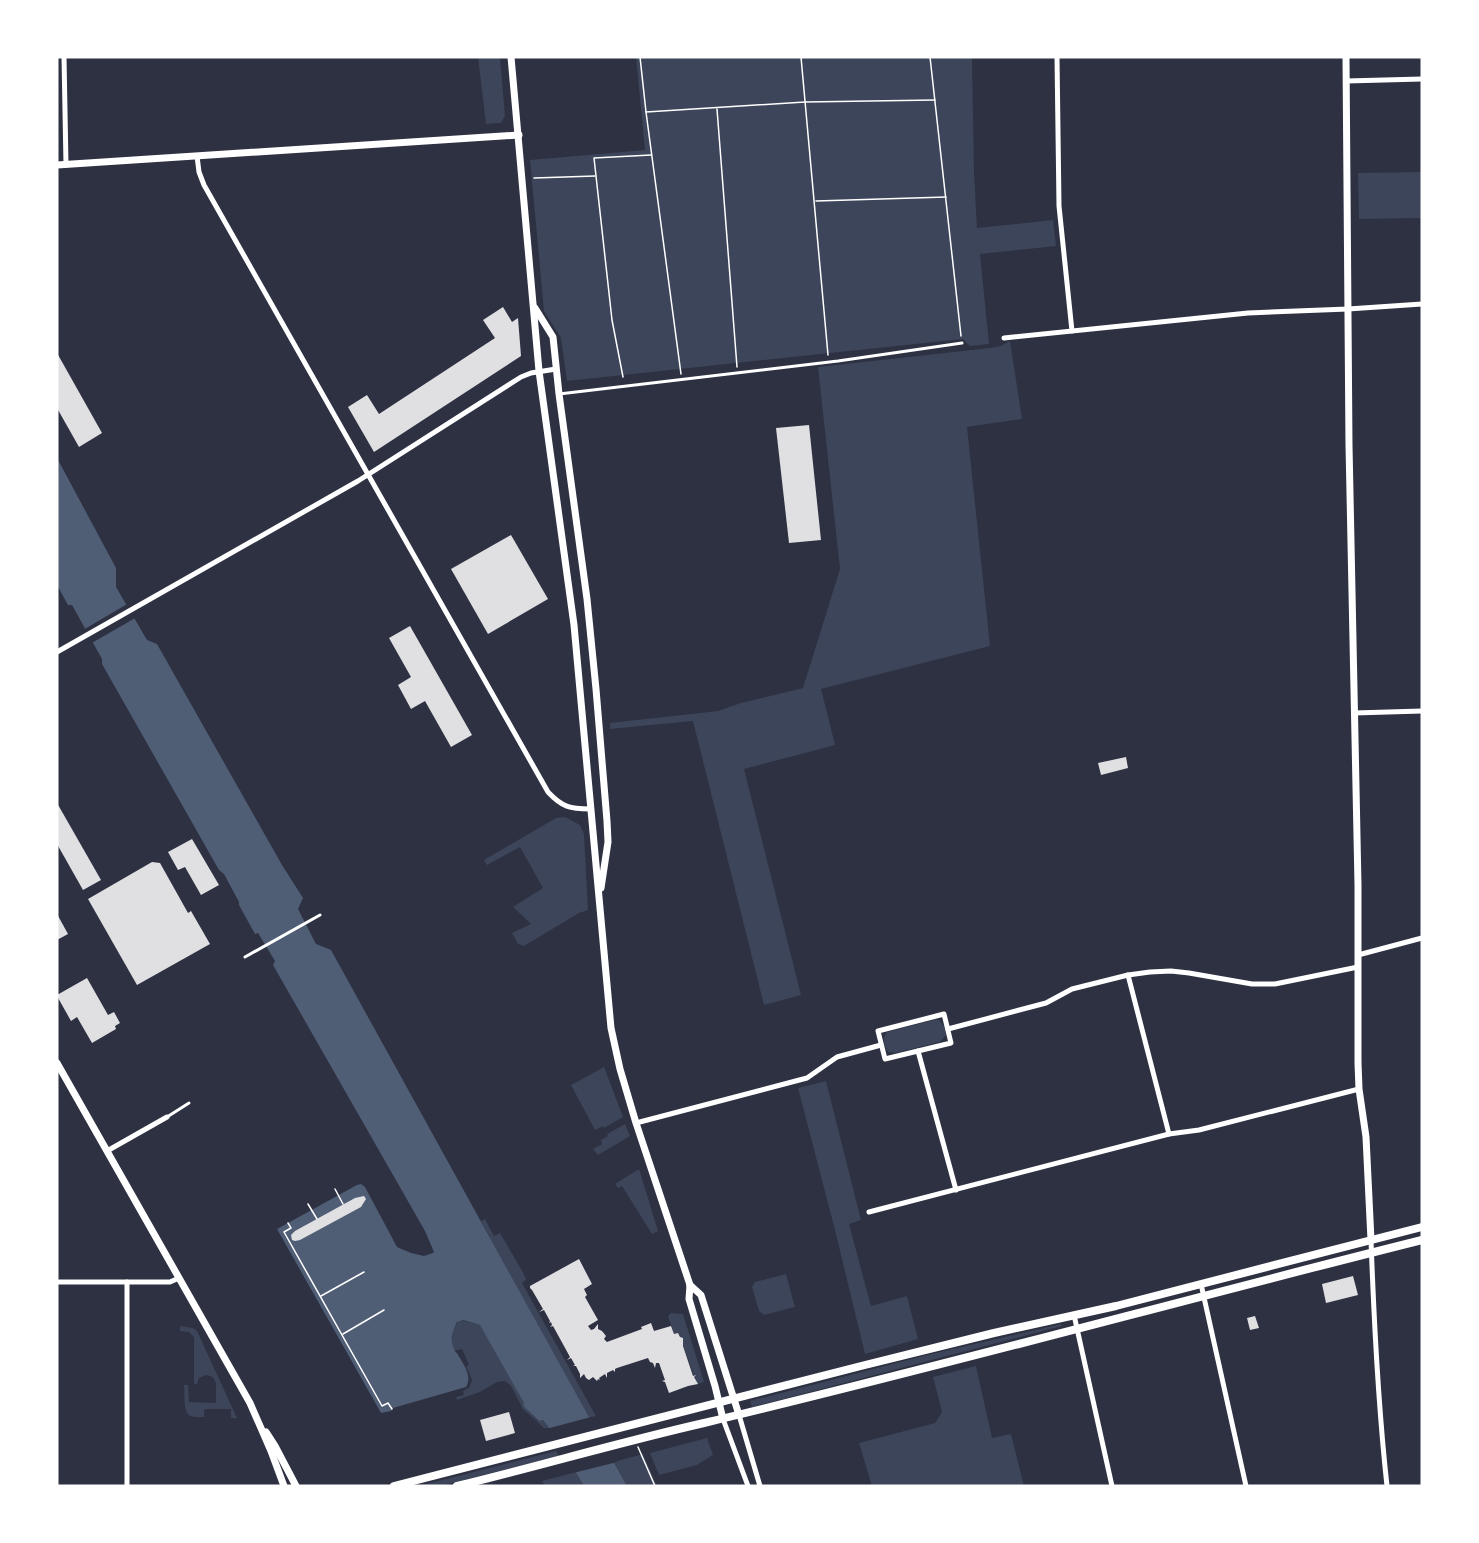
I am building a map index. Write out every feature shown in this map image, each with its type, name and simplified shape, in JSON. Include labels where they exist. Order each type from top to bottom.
[{"type":"main road","points":[[394,1486],[980,1336],[1201,1284],[1422,1227]]},
{"type":"main road","points":[[458,1486],[1422,1240]]},
{"type":"street","points":[[64,57],[66,165]]},
{"type":"street","points":[[511,57],[539,371],[574,625],[611,1028],[636,1123],[690,1285],[689,1299],[723,1419],[748,1486]]},
{"type":"street","points":[[1058,57],[1059,206],[1072,331]]},
{"type":"street","points":[[1346,57],[1359,1089],[1366,1137],[1374,1336],[1387,1486]]},
{"type":"street","points":[[1346,81],[1422,79]]},
{"type":"street","points":[[57,165],[519,135]]},
{"type":"street","points":[[197,156],[199,172],[204,185],[548,792],[554,799],[570,808],[607,808]]},
{"type":"street","points":[[1004,338],[1248,313],[1422,304]]},
{"type":"street","points":[[533,306],[553,337],[583,567],[607,808],[608,842],[599,898]]},
{"type":"street","points":[[57,652],[368,475],[513,382],[528,374],[556,369]]},
{"type":"street","points":[[544,413],[561,411]]},
{"type":"street","points":[[581,708],[598,706]]},
{"type":"street","points":[[1354,713],[1422,711]]},
{"type":"street","points":[[1358,955],[1422,938]]},
{"type":"street","points":[[948,1029],[1046,1003],[1072,989],[1128,975],[1171,971],[1262,985],[1358,968]]},
{"type":"street","points":[[1128,975],[1145,1035],[1168,1134]]},
{"type":"street","points":[[944,1014],[948,1029],[951,1043],[885,1059],[878,1030],[944,1014]]},
{"type":"street","points":[[636,1123],[807,1078],[837,1057],[881,1045]]},
{"type":"street","points":[[918,1051],[956,1190]]},
{"type":"street","points":[[57,1063],[296,1486]]},
{"type":"street","points":[[869,1212],[1168,1134],[1199,1130],[1359,1089]]},
{"type":"street","points":[[107,1151],[167,1117]]},
{"type":"street","points":[[57,1282],[170,1282],[179,1278]]},
{"type":"street","points":[[127,1282],[127,1486]]},
{"type":"street","points":[[1201,1284],[1246,1486]]},
{"type":"street","points":[[690,1285],[701,1295],[760,1486]]},
{"type":"street","points":[[1074,1315],[1112,1486]]},
{"type":"street","points":[[256,1417],[284,1486]]},
{"type":"lane","points":[[559,393],[829,362],[962,343]]},
{"type":"lane","points":[[244,957],[320,915]]},
{"type":"lane","points":[[167,1117],[189,1103]]},
{"type":"path","points":[[640,57],[680,370]]},
{"type":"path","points":[[801,57],[829,362]]},
{"type":"path","points":[[930,57],[962,343]]},
{"type":"path","points":[[646,112],[805,102],[935,100]]},
{"type":"path","points":[[717,108],[738,372]]},
{"type":"path","points":[[623,377],[612,320],[594,158],[652,155]]},
{"type":"path","points":[[534,178],[596,176]]},
{"type":"path","points":[[815,201],[946,197]]},
{"type":"path","points":[[335,1189],[343,1204]]},
{"type":"path","points":[[308,1204],[316,1219]]},
{"type":"path","points":[[288,1223],[291,1228],[284,1232],[382,1407],[388,1403],[392,1409]]},
{"type":"path","points":[[321,1297],[364,1272]]},
{"type":"path","points":[[342,1335],[384,1310]]},
{"type":"path","points":[[636,1441],[654,1486]]},
{"type":"shaded area","points":[[478,57],[500,57],[505,116],[501,123],[486,124]]},
{"type":"shaded area","points":[[636,57],[972,57],[977,228],[1053,220],[1056,246],[980,254],[989,344],[970,346],[963,339],[567,381],[561,338],[544,311],[530,160],[645,150]]},
{"type":"shaded area","points":[[1422,172],[1422,218],[1359,219],[1358,173]]},
{"type":"shaded area","points":[[1010,341],[1022,419],[967,427],[990,646],[821,689],[835,745],[744,769],[801,995],[764,1005],[693,721],[610,729],[610,723],[718,711],[803,688],[840,569],[818,367],[990,348]]},
{"type":"shaded area","points":[[57,458],[116,568],[116,587],[147,640],[157,644],[303,898],[298,909],[316,944],[331,950],[627,1486],[584,1486],[543,1420],[539,1421],[523,1406],[524,1403],[480,1325],[463,1320],[457,1322],[452,1334],[456,1353],[468,1374],[466,1387],[381,1413],[277,1229],[361,1184],[365,1187],[397,1247],[424,1256],[434,1252],[425,1231],[273,965],[275,961],[258,933],[255,934],[224,874],[219,870],[102,664],[102,659],[72,605],[68,605],[57,585]]},
{"type":"shaded area","points":[[565,817],[580,825],[584,834],[588,910],[524,946],[518,944],[512,933],[531,924],[513,907],[543,888],[520,847],[487,865],[484,860],[556,818]]},
{"type":"shaded area","points":[[939,1020],[944,1026],[946,1035],[940,1042],[895,1053],[888,1052],[884,1042],[887,1032]]},
{"type":"shaded area","points":[[604,1067],[623,1117],[604,1128],[603,1126],[595,1130],[571,1085]]},
{"type":"shaded area","points":[[826,1081],[861,1220],[849,1224],[871,1306],[907,1296],[918,1339],[865,1354],[798,1088]]},
{"type":"shaded area","points":[[625,1124],[630,1136],[598,1155],[593,1149],[602,1144],[601,1140],[608,1136],[607,1134]]},
{"type":"shaded area","points":[[639,1169],[658,1231],[652,1234],[622,1186],[618,1188],[615,1184]]},
{"type":"shaded area","points":[[485,1219],[494,1236],[500,1233],[524,1274],[526,1280],[522,1283],[596,1416],[588,1418],[481,1221]]},
{"type":"shaded area","points":[[786,1274],[795,1307],[764,1315],[759,1311],[752,1287],[755,1282]]},
{"type":"shaded area","points":[[671,1313],[683,1314],[704,1382],[697,1384],[679,1334],[674,1334],[668,1316]]},
{"type":"shaded area","points":[[460,1320],[481,1325],[524,1403],[523,1406],[538,1421],[543,1420],[549,1428],[544,1428],[523,1409],[511,1386],[505,1381],[497,1382],[480,1392],[457,1400],[456,1397],[464,1395],[463,1391],[469,1388],[472,1380],[462,1349],[454,1351],[451,1343],[453,1330]]},
{"type":"shaded area","points":[[1061,1324],[1062,1326],[752,1407],[750,1401],[927,1355]]},
{"type":"shaded area","points":[[180,1326],[197,1331],[237,1418],[231,1418],[231,1409],[206,1409],[204,1417],[192,1417],[187,1413],[184,1385],[188,1385],[189,1402],[216,1403],[216,1383],[213,1377],[206,1375],[194,1384],[194,1337],[189,1332],[180,1331]]},
{"type":"shaded area","points":[[976,1366],[992,1438],[1011,1434],[1024,1486],[872,1486],[859,1443],[935,1423],[942,1412],[933,1377]]},
{"type":"shaded area","points":[[707,1438],[713,1455],[697,1465],[659,1475],[650,1453]]},
{"type":"shaded area","points":[[556,1451],[559,1456],[440,1486],[419,1486]]},
{"type":"shaded area","points":[[643,1454],[657,1486],[627,1486],[614,1462]]},
{"type":"shaded area","points":[[576,1472],[584,1486],[545,1486],[542,1481]]},
{"type":"pier","points":[[129,603],[137,617],[90,644],[83,630]]},
{"type":"pier","points":[[591,1417],[617,1462],[573,1473],[546,1429]]},
{"type":"building","points":[[503,307],[512,322],[518,318],[521,356],[374,452],[348,407],[367,395],[379,414],[495,338],[483,320]]},
{"type":"building","points":[[57,353],[102,433],[79,447],[57,408]]},
{"type":"building","points":[[809,425],[821,540],[789,543],[776,428]]},
{"type":"building","points":[[511,535],[548,599],[488,634],[451,569]]},
{"type":"building","points":[[410,626],[472,735],[451,747],[425,701],[411,709],[398,685],[411,677],[389,638]]},
{"type":"building","points":[[1126,757],[1128,768],[1101,775],[1098,763]]},
{"type":"building","points":[[57,803],[101,880],[83,890],[57,844]]},
{"type":"building","points":[[192,839],[219,885],[201,895],[185,867],[178,870],[168,852]]},
{"type":"building","points":[[152,862],[160,863],[188,913],[191,911],[210,944],[137,985],[88,899]]},
{"type":"building","points":[[57,914],[68,934],[57,940]]},
{"type":"building","points":[[87,978],[108,1015],[114,1012],[120,1023],[115,1026],[116,1029],[92,1043],[77,1017],[71,1021],[57,996]]},
{"type":"building","points":[[364,1196],[366,1199],[361,1207],[300,1240],[292,1240],[291,1235],[295,1231],[355,1198]]},
{"type":"building","points":[[579,1259],[592,1284],[584,1289],[587,1295],[585,1297],[598,1320],[588,1326],[591,1330],[598,1324],[598,1329],[606,1336],[604,1339],[607,1342],[642,1329],[641,1327],[651,1323],[654,1331],[671,1326],[674,1334],[678,1333],[683,1338],[683,1346],[698,1384],[669,1393],[665,1382],[662,1381],[665,1380],[659,1363],[656,1363],[655,1368],[648,1358],[617,1368],[615,1372],[613,1370],[607,1373],[607,1378],[605,1374],[597,1381],[593,1377],[589,1380],[584,1374],[580,1378],[571,1358],[567,1360],[570,1357],[553,1326],[550,1327],[551,1322],[549,1323],[544,1310],[539,1312],[543,1309],[530,1288]]},
{"type":"building","points":[[1353,1276],[1358,1295],[1326,1303],[1322,1284]]},
{"type":"building","points":[[1255,1316],[1259,1328],[1250,1330],[1247,1318]]},
{"type":"building","points":[[509,1412],[515,1433],[486,1441],[480,1420]]}]
